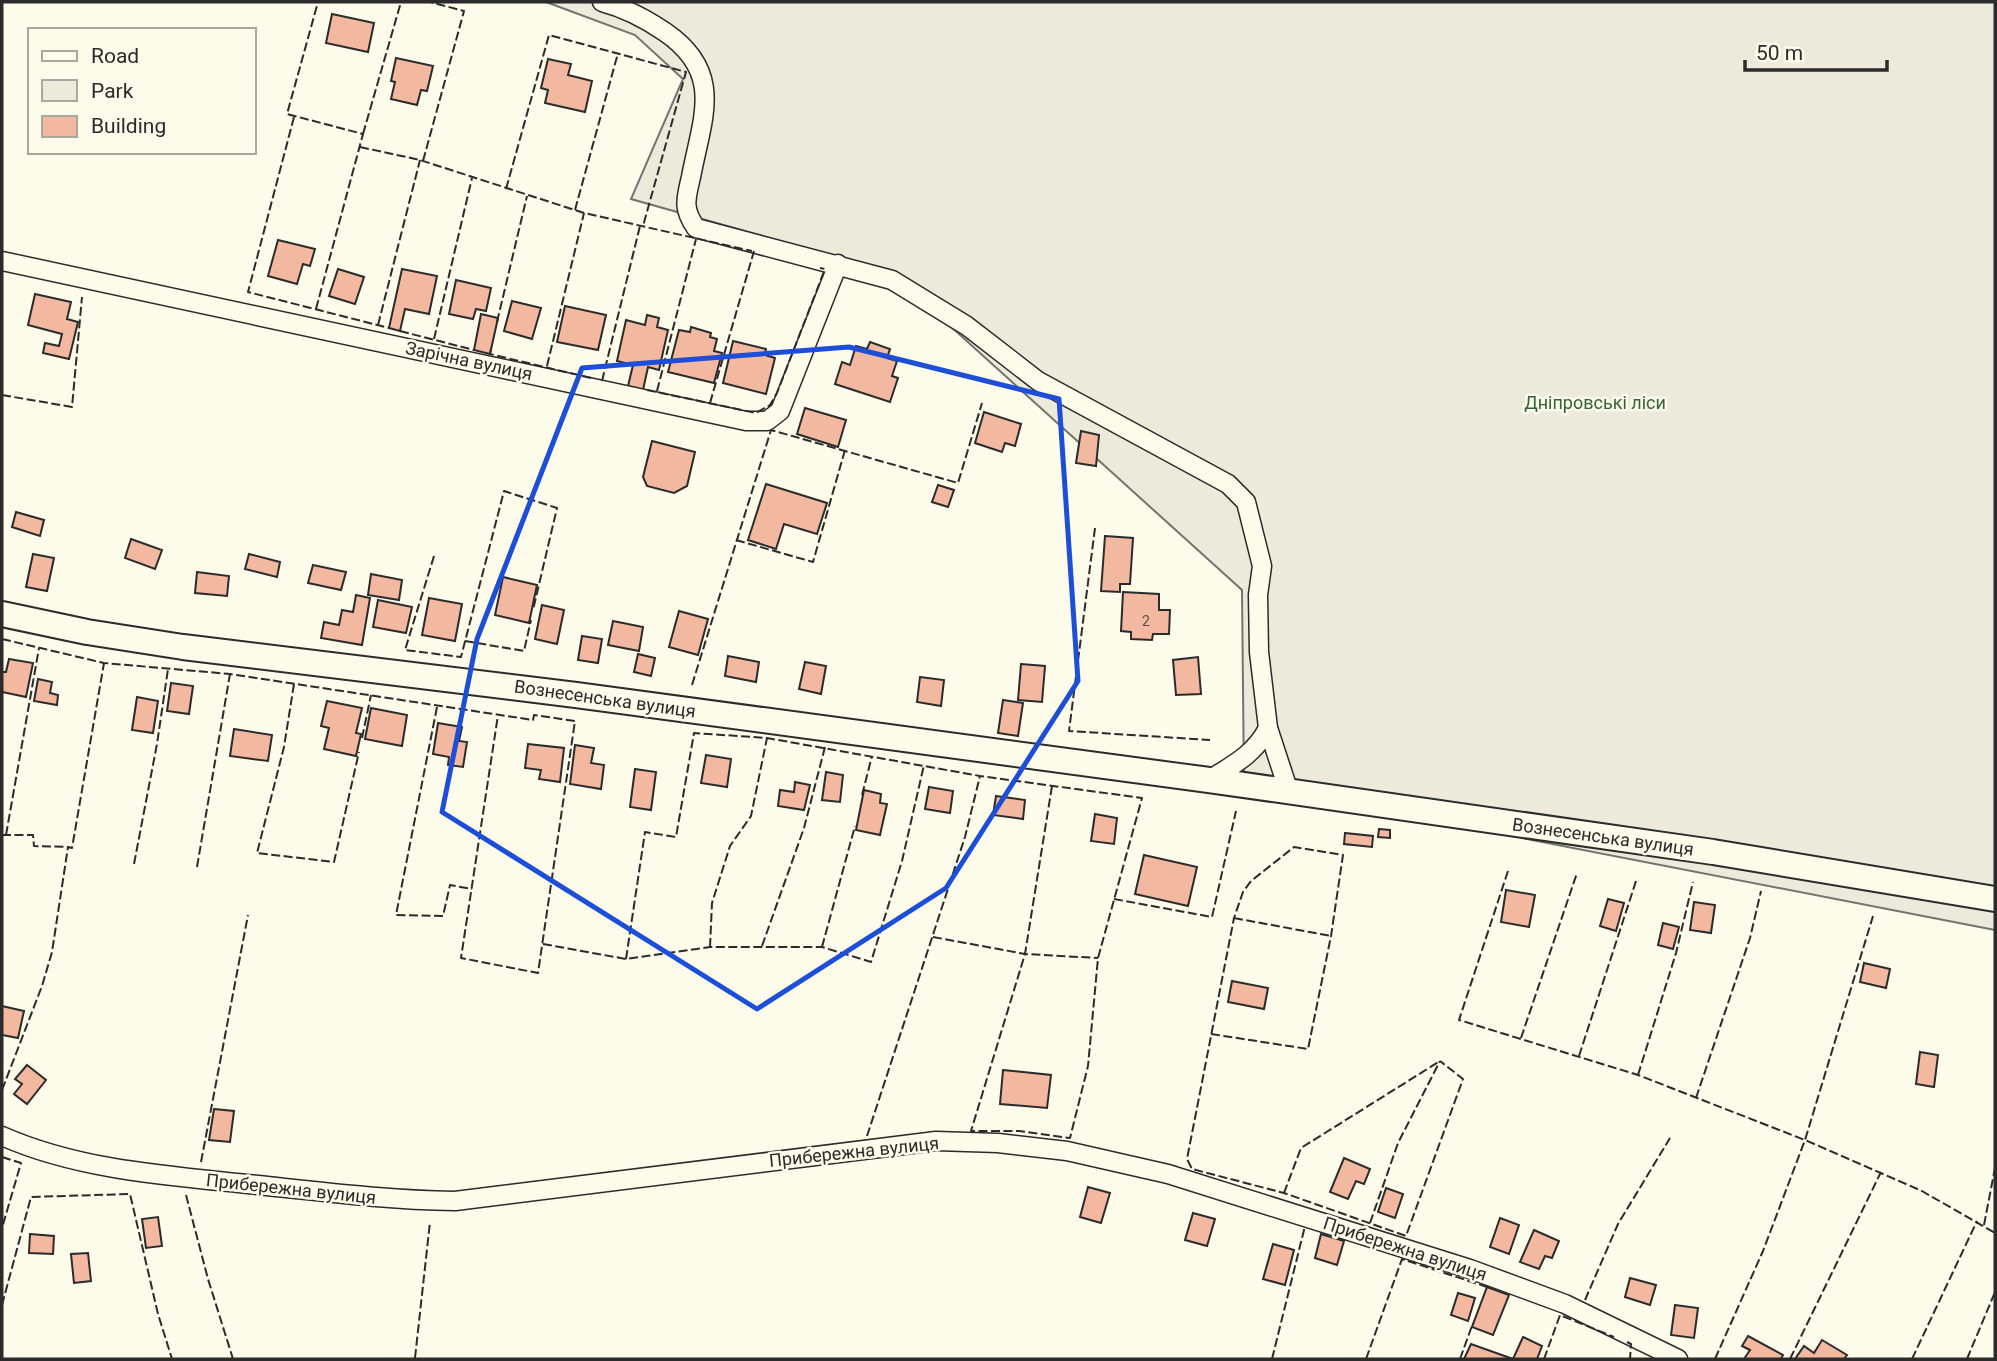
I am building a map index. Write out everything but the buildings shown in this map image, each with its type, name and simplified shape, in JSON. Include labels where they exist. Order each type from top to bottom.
[{"type":"main road","name":"Вознесенська вулиця","points":[[2,614],[87,632],[183,647],[576,695],[1209,780],[1713,852],[1995,899]]},
{"type":"street","points":[[602,2],[650,21],[677,40],[696,62],[705,83],[706,101],[687,197],[687,215],[696,228],[892,280],[967,326],[1038,381],[1228,484],[1246,502],[1262,566],[1258,594],[1259,652],[1268,728],[1289,792]]},
{"type":"street","name":"Зарічна вулиця","points":[[2,261],[746,421],[768,421],[780,411],[838,264]]},
{"type":"street","points":[[1209,780],[1244,759],[1259,745],[1268,728]]},
{"type":"street","name":"Прибережна вулиця","points":[[2,1136],[32,1149],[88,1162],[167,1175],[400,1200],[442,1201],[936,1142],[998,1143],[1067,1151],[1168,1174],[1470,1269],[1565,1304],[1678,1359]]},
{"type":"highlighted area","points":[[849,347],[1059,399],[1078,681],[946,888],[757,1009],[442,812],[477,639],[582,368]]},
{"type":"green space","name":"Дніпровські ліси","points":[[546,2],[1995,2],[1995,930],[1244,784],[1242,590],[907,287],[848,260],[631,199],[683,79],[635,35]]},
{"type":"fence","points":[[316,309],[363,134],[287,114],[318,2]]},
{"type":"fence","points":[[363,134],[401,2]]},
{"type":"fence","points":[[423,161],[464,11],[430,2]]},
{"type":"fence","points":[[506,189],[549,35],[686,72],[643,226]]},
{"type":"fence","points":[[575,210],[618,53]]},
{"type":"fence","points":[[294,117],[248,292],[389,328]]},
{"type":"fence","points":[[360,147],[420,160],[584,213],[752,251]]},
{"type":"fence","points":[[378,325],[420,160]]},
{"type":"fence","points":[[434,339],[472,178]]},
{"type":"fence","points":[[497,322],[527,196]]},
{"type":"fence","points":[[547,366],[584,213]]},
{"type":"fence","points":[[602,381],[640,226]]},
{"type":"fence","points":[[657,391],[696,239]]},
{"type":"fence","points":[[710,403],[754,251]]},
{"type":"fence","points":[[647,390],[756,413],[770,405],[825,269],[820,268]]},
{"type":"fence","points":[[2,395],[72,407],[82,297]]},
{"type":"fence","points":[[400,331],[474,350]]},
{"type":"fence","points":[[491,349],[490,354],[591,378]]},
{"type":"fence","points":[[692,685],[771,430],[958,483],[982,403]]},
{"type":"fence","points":[[736,540],[813,562],[845,450]]},
{"type":"fence","points":[[434,556],[405,650],[461,657],[504,491],[557,508],[533,610]]},
{"type":"fence","points":[[1095,528],[1069,731],[1210,740]]},
{"type":"fence","points":[[465,641],[524,651],[531,620]]},
{"type":"fence","points":[[2,639],[104,663],[230,674],[533,720],[534,715],[575,721],[538,973],[461,958],[498,715]]},
{"type":"fence","points":[[6,835],[39,648]]},
{"type":"fence","points":[[2,1090],[42,986],[52,952],[68,847],[72,848],[104,663]]},
{"type":"fence","points":[[134,864],[168,669]]},
{"type":"fence","points":[[197,867],[230,674]]},
{"type":"fence","points":[[294,684],[284,747],[257,853],[334,862],[359,752]]},
{"type":"fence","points":[[362,738],[371,695]]},
{"type":"fence","points":[[437,707],[396,915],[443,916],[450,885],[472,889]]},
{"type":"fence","points":[[626,959],[645,832],[676,837],[694,733],[767,738],[980,776],[1142,798],[1098,958],[1088,1066],[1070,1138],[1019,1131],[971,1131],[1025,954],[1052,786]]},
{"type":"fence","points":[[710,947],[712,903],[730,846],[751,816],[767,738]]},
{"type":"fence","points":[[762,946],[804,828],[825,747]]},
{"type":"fence","points":[[862,795],[872,756]]},
{"type":"fence","points":[[543,944],[626,959],[710,947],[822,947],[871,962],[902,861],[924,765]]},
{"type":"fence","points":[[867,1136],[965,837],[980,776]]},
{"type":"fence","points":[[1114,899],[1212,917],[1236,811]]},
{"type":"fence","points":[[822,947],[855,826]]},
{"type":"fence","points":[[2,835],[33,835],[34,846],[68,847]]},
{"type":"fence","points":[[1211,1034],[1308,1049],[1331,936],[1343,855],[1294,847],[1251,881],[1243,892],[1234,918],[1187,1159],[1192,1169],[1284,1193],[1406,1236],[1463,1079],[1440,1061]]},
{"type":"fence","points":[[1508,871],[1459,1020],[1638,1075],[1805,1140],[1922,1191],[1995,1233]]},
{"type":"fence","points":[[1521,1038],[1577,873]]},
{"type":"fence","points":[[1579,1056],[1637,878]]},
{"type":"fence","points":[[1638,1075],[1676,953],[1693,882]]},
{"type":"fence","points":[[1696,1098],[1750,938],[1761,891]]},
{"type":"fence","points":[[201,1162],[248,915]]},
{"type":"fence","points":[[1715,1359],[1763,1251],[1805,1140],[1873,916]]},
{"type":"fence","points":[[1234,918],[1331,936]]},
{"type":"fence","points":[[933,937],[1025,954],[1098,958]]},
{"type":"fence","points":[[1284,1193],[1301,1148],[1440,1061]]},
{"type":"fence","points":[[1370,1223],[1398,1143],[1440,1061]]},
{"type":"fence","points":[[1585,1300],[1618,1224],[1670,1138]]},
{"type":"fence","points":[[2,1157],[21,1163],[2,1228]]},
{"type":"fence","points":[[1984,1225],[1995,1168]]},
{"type":"fence","points":[[1790,1359],[1881,1172]]},
{"type":"fence","points":[[2,1305],[31,1197],[130,1194],[158,1314],[172,1359]]},
{"type":"fence","points":[[186,1195],[233,1359]]},
{"type":"fence","points":[[1912,1359],[1977,1221]]},
{"type":"fence","points":[[415,1358],[430,1222]]},
{"type":"fence","points":[[1272,1359],[1305,1226]]},
{"type":"fence","points":[[1366,1359],[1402,1259],[1487,1287],[1486,1290]]},
{"type":"fence","points":[[1967,1359],[1995,1292]]},
{"type":"fence","points":[[1544,1359],[1560,1315],[1614,1337]]},
{"type":"fence","points":[[1460,1359],[1473,1323]]},
{"type":"fence","points":[[1627,1342],[1631,1344],[1630,1359]]}]
